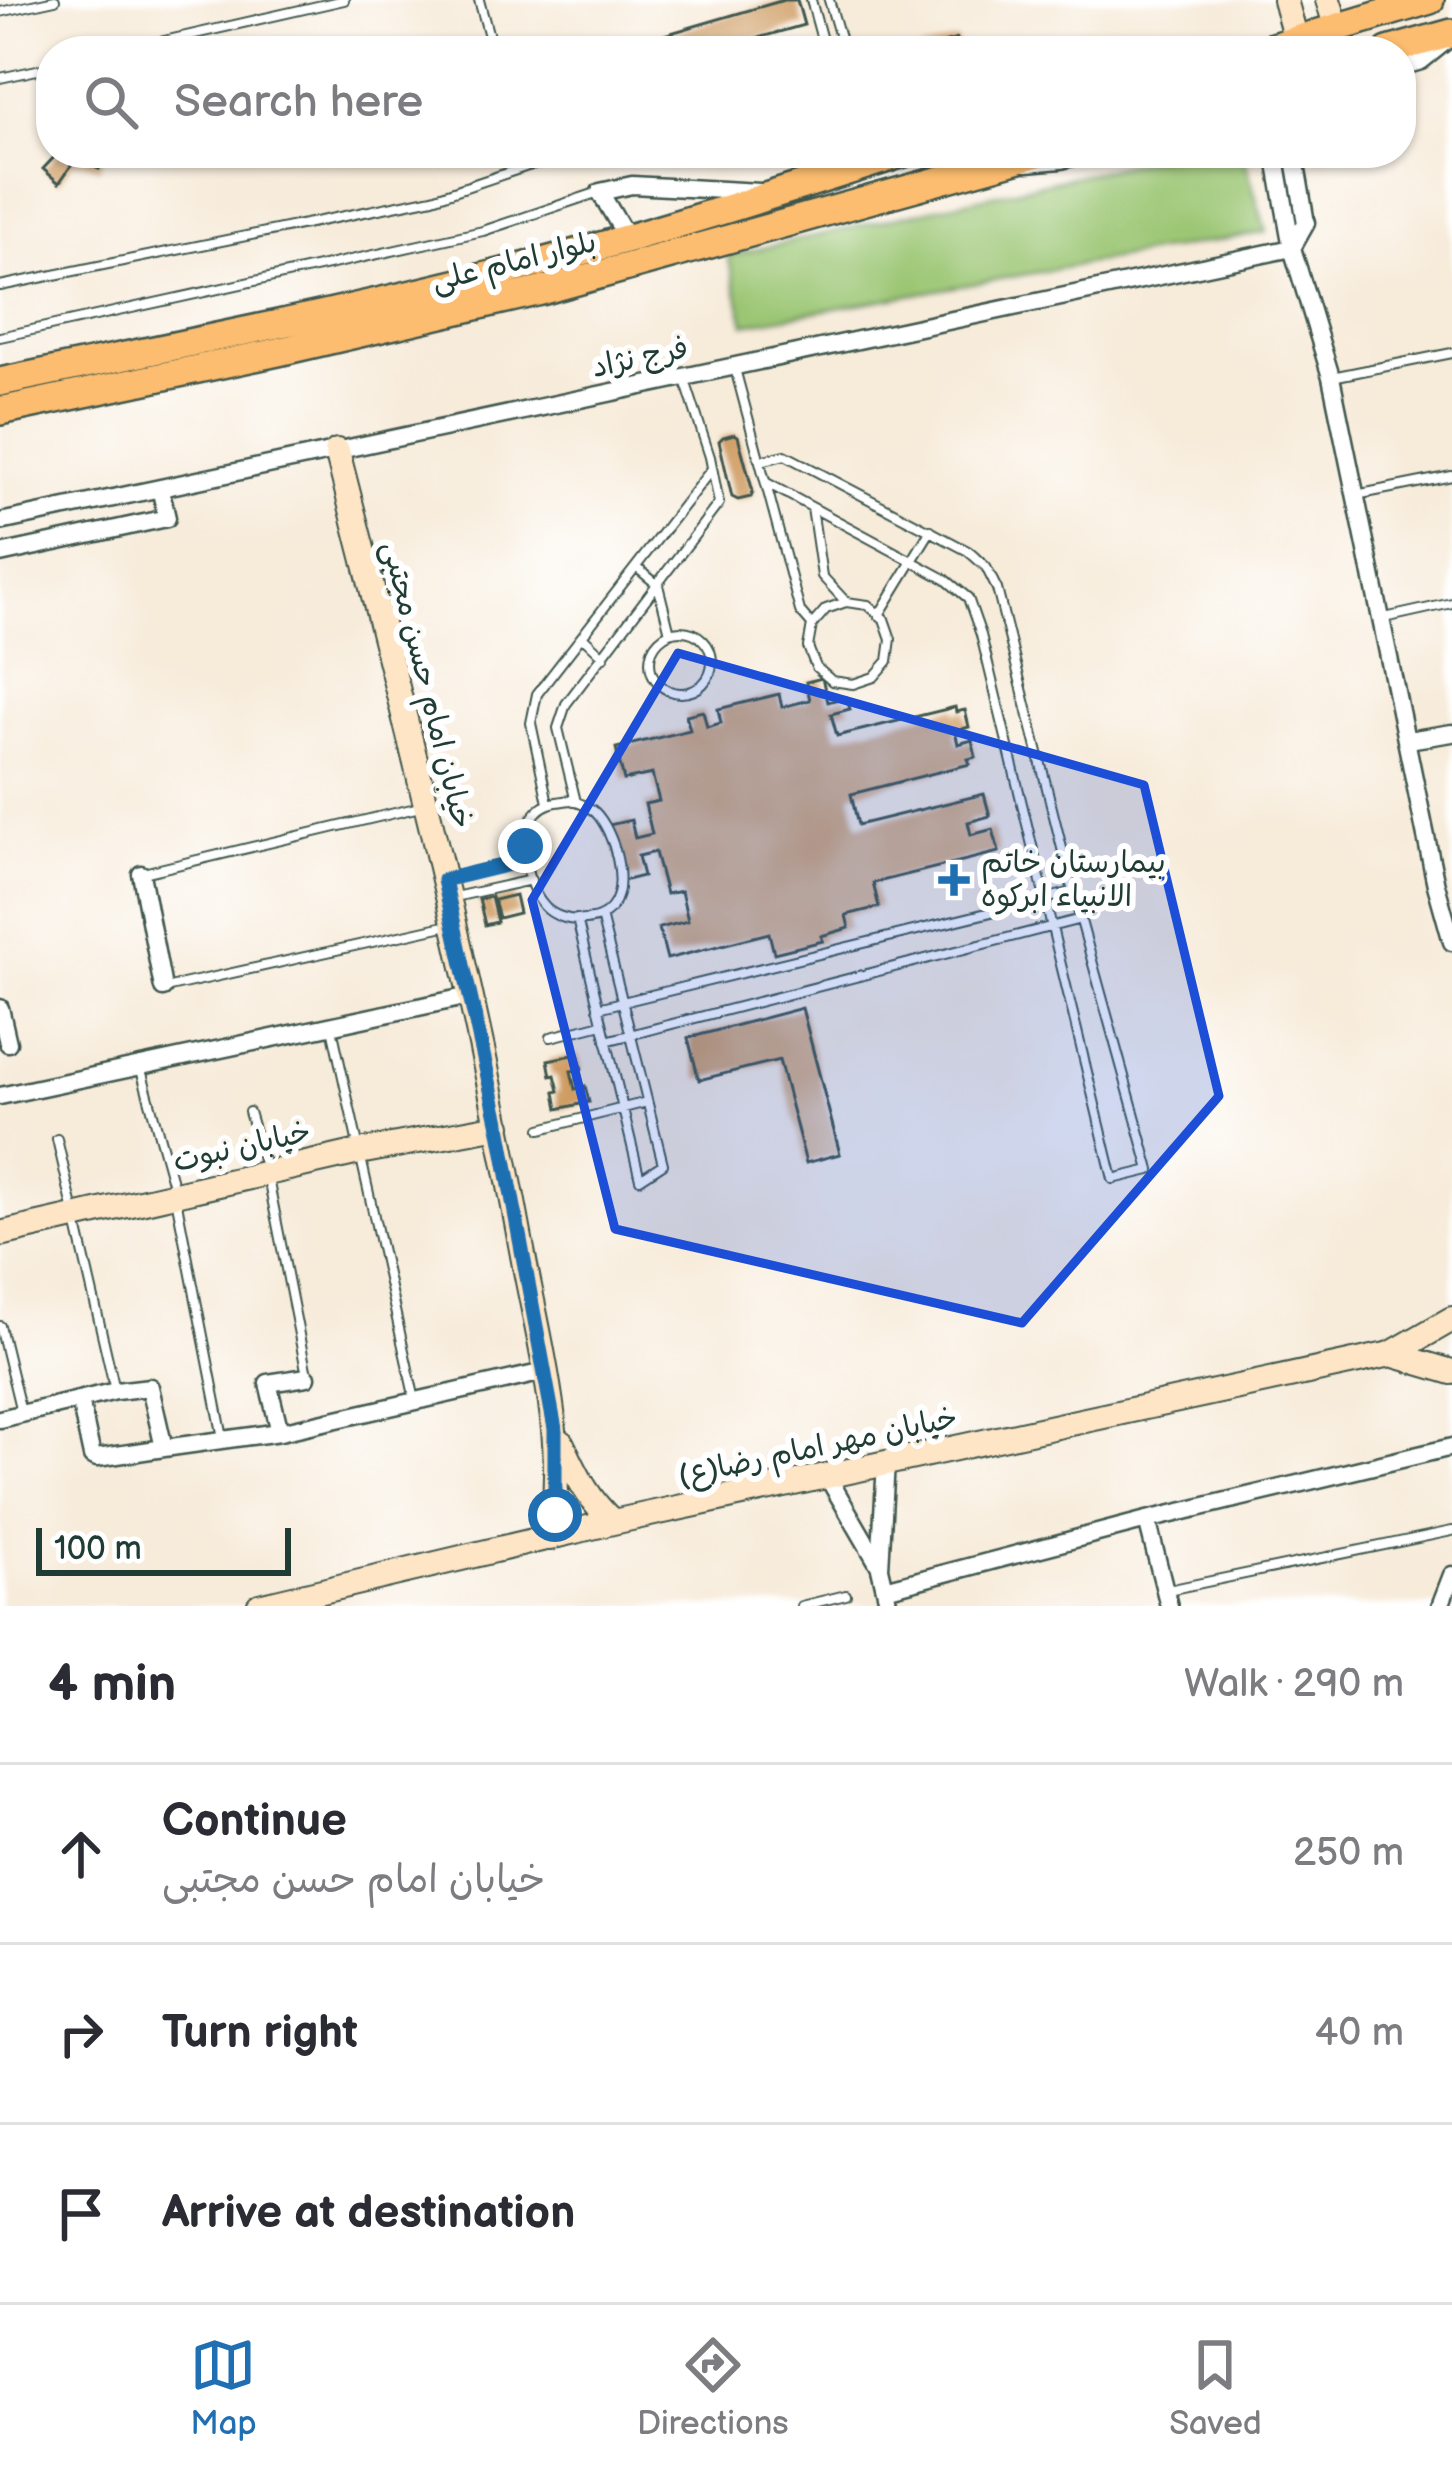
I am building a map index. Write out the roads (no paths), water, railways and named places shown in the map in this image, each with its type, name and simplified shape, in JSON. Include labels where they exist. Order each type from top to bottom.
[{"type":"main road","points":[[1310,36],[1430,0]]},
{"type":"main road","points":[[1416,44],[1452,34]]},
{"type":"main road","name":"بلوار امام علی","points":[[0,382],[525,267],[780,193],[847,168]]},
{"type":"main road","name":"بلوار امام علی","points":[[0,411],[541,291],[985,168]]},
{"type":"main road","points":[[695,219],[704,248]]},
{"type":"street","points":[[1285,0],[1295,36]]},
{"type":"street","points":[[1328,0],[1337,28]]},
{"type":"street","points":[[1416,63],[1452,34]]},
{"type":"street","points":[[1278,168],[1292,248],[1330,377],[1379,619],[1444,884],[1452,942]]},
{"type":"street","points":[[1292,248],[1306,223],[1297,168]]},
{"type":"street","points":[[626,238],[600,192],[632,185],[780,193]]},
{"type":"street","name":"فرج نژاد","points":[[0,522],[1292,248]]},
{"type":"street","name":"خیابان امام حسن مجتبی","points":[[337,451],[428,806],[499,1126],[555,1429],[557,1486],[550,1538]]},
{"type":"street","points":[[0,554],[167,518],[160,488]]},
{"type":"street","points":[[23,517],[30,548]]},
{"type":"street","points":[[1408,740],[1452,733]]},
{"type":"street","points":[[141,874],[164,988]]},
{"type":"street","points":[[0,1096],[470,996]]},
{"type":"street","points":[[0,1008],[8,1043]]},
{"type":"street","name":"خیابان نبوت","points":[[0,1234],[358,1152],[499,1126]]},
{"type":"street","points":[[1391,1354],[1452,1319]]},
{"type":"street","points":[[1391,1354],[1452,1372]]},
{"type":"street","name":"خیابان مهر امام رضا(ع)","points":[[259,1606],[613,1522],[1391,1354]]},
{"type":"street","points":[[80,1401],[92,1456],[97,1458],[280,1432],[544,1372]]},
{"type":"street","points":[[280,1432],[268,1383],[308,1377]]},
{"type":"street","points":[[0,1418],[149,1387],[164,1448]]},
{"type":"street","name":"خیابان امام حسن مجتبی","points":[[555,1429],[594,1506],[613,1522]]},
{"type":"street","points":[[886,1462],[880,1568],[887,1598],[1148,1520],[1452,1447]]},
{"type":"street","points":[[827,1476],[880,1568]]},
{"type":"street","points":[[1148,1520],[1168,1598]]},
{"type":"street","points":[[1440,1606],[1452,1575]]},
{"type":"lane","points":[[0,12],[55,0]]},
{"type":"lane","points":[[186,36],[344,0]]},
{"type":"lane","points":[[478,0],[489,36]]},
{"type":"lane","points":[[811,0],[820,36]]},
{"type":"lane","points":[[829,0],[840,36]]},
{"type":"lane","points":[[0,78],[36,70]]},
{"type":"lane","points":[[0,286],[433,197],[522,168]]},
{"type":"lane","points":[[0,337],[483,231],[600,192]]},
{"type":"lane","points":[[1330,377],[1452,352]]},
{"type":"lane","points":[[734,365],[800,611],[812,626]]},
{"type":"lane","points":[[576,802],[558,728],[566,704],[719,503],[683,376]]},
{"type":"lane","points":[[760,461],[785,455],[931,530],[986,567],[997,589],[1073,892],[1150,1170],[1113,1179],[981,635],[968,598],[944,579],[767,483]]},
{"type":"lane","points":[[548,803],[531,723],[537,694],[712,468]]},
{"type":"lane","points":[[1354,496],[1452,476]]},
{"type":"lane","points":[[812,508],[822,577],[846,602]]},
{"type":"lane","points":[[879,615],[931,530]]},
{"type":"lane","points":[[636,567],[658,585],[670,633]]},
{"type":"lane","points":[[846,602],[868,605],[884,620],[891,639],[888,661],[874,677],[853,684],[832,680],[816,667],[808,646],[812,626],[826,609],[846,602]]},
{"type":"lane","points":[[1379,619],[1452,603]]},
{"type":"lane","points":[[670,633],[694,633],[708,645],[713,662],[708,679],[694,691],[676,693],[660,686],[650,670],[650,652],[660,637],[670,633]]},
{"type":"lane","points":[[582,636],[604,657]]},
{"type":"lane","points":[[576,802],[592,808],[605,826],[619,869],[618,896],[610,911],[591,921],[546,909],[526,860],[526,831],[532,815],[548,803],[576,802]]},
{"type":"lane","points":[[141,874],[428,806]]},
{"type":"lane","points":[[449,901],[526,860]]},
{"type":"lane","points":[[164,988],[531,880]]},
{"type":"lane","points":[[598,1008],[1073,892]]},
{"type":"lane","points":[[577,919],[640,1179],[663,1164],[601,916]]},
{"type":"lane","points":[[606,1041],[1081,919]]},
{"type":"lane","points":[[551,1037],[602,1024]]},
{"type":"lane","points":[[331,1026],[415,1401]]},
{"type":"lane","points":[[140,1066],[175,1193],[223,1439]]},
{"type":"lane","points":[[541,1129],[647,1102]]},
{"type":"lane","points":[[249,1112],[308,1377]]},
{"type":"lane","points":[[57,1139],[116,1391]]},
{"type":"lane","points":[[0,1326],[22,1414]]},
{"type":"lane","points":[[1168,1598],[1452,1531]]},
{"type":"lane","points":[[802,1606],[846,1595]]},
{"type":"place","name":"بیمارستان خاتم الانبیاء ابرکوه","points":[[954,880]]}]
